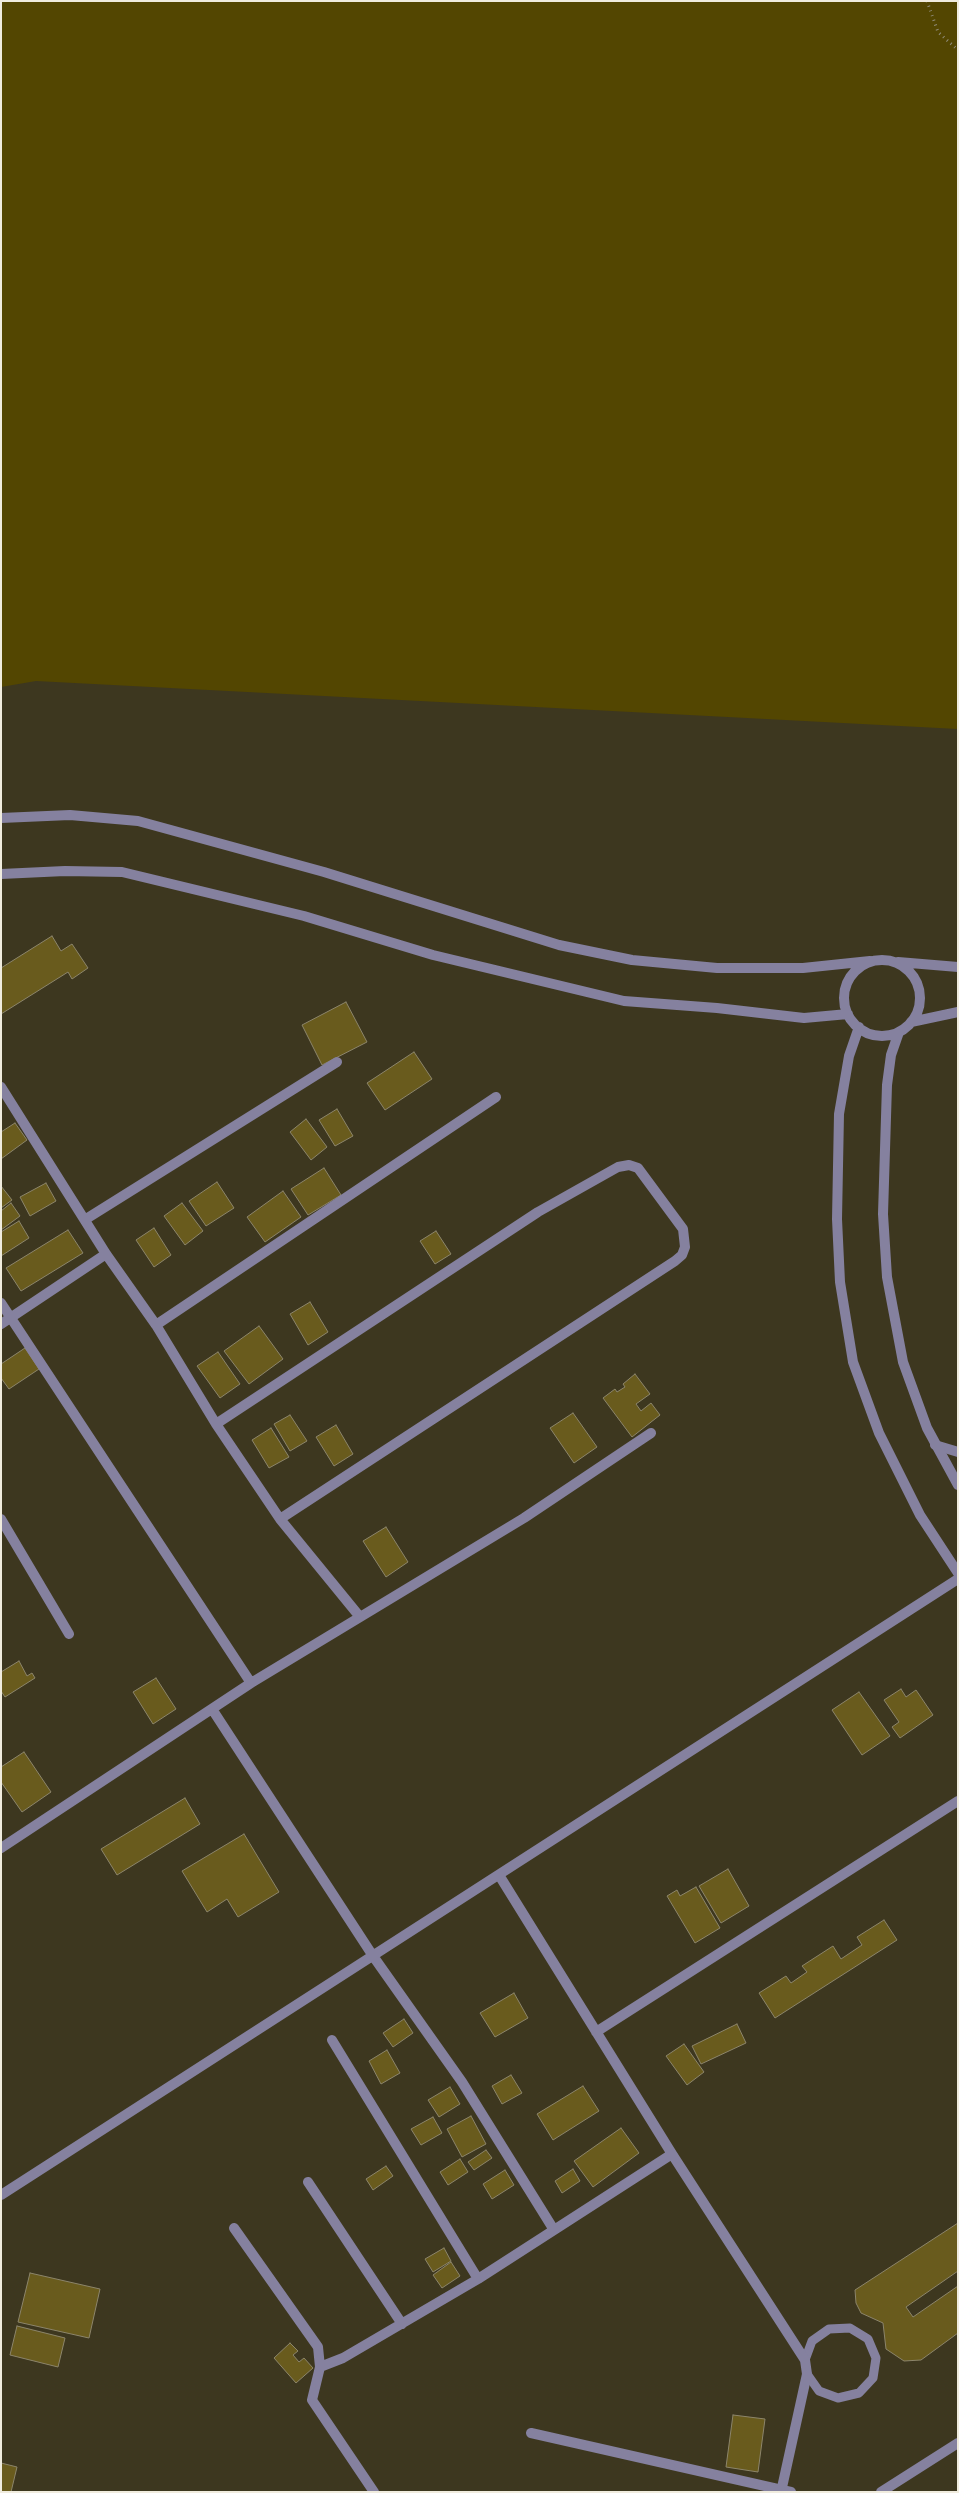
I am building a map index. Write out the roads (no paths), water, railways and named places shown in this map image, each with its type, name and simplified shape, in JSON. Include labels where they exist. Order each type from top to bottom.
[{"type":"street","points":[[1,818],[70,815],[138,821],[324,872],[559,945],[632,960],[717,968],[794,968],[870,961],[958,968]]},
{"type":"street","points":[[1,874],[65,871],[122,872],[304,916],[433,955],[624,1001],[717,1008],[804,1018],[848,1014]]},
{"type":"street","points":[[870,961],[856,969],[848,981],[844,998],[848,1014],[858,1028],[875,1035],[887,1036],[899,1032],[912,1022],[958,1012]]},
{"type":"street","points":[[897,962],[911,972],[920,989],[920,1006],[912,1022]]},
{"type":"street","points":[[858,1028],[850,1051],[839,1114],[837,1219],[840,1282],[853,1362],[879,1433],[920,1515],[958,1573]]},
{"type":"street","points":[[899,1032],[891,1055],[887,1085],[882,1214],[887,1277],[903,1362],[936,1445],[958,1485]]},
{"type":"street","points":[[86,1219],[337,1062]]},
{"type":"street","points":[[1,1087],[86,1219],[106,1254],[156,1325],[216,1424],[280,1519],[360,1617]]},
{"type":"street","points":[[156,1325],[496,1097]]},
{"type":"street","points":[[216,1424],[538,1212],[618,1167],[638,1168],[682,1229],[685,1247],[682,1255],[675,1261],[280,1519]]},
{"type":"street","points":[[1,1324],[106,1254]]},
{"type":"street","points":[[1,1303],[252,1683]]},
{"type":"street","points":[[1,1848],[252,1683],[524,1518],[651,1433]]},
{"type":"street","points":[[936,1445],[958,1452]]},
{"type":"street","points":[[1,1519],[69,1634]]},
{"type":"street","points":[[1,2196],[958,1580]]},
{"type":"street","points":[[212,1709],[373,1956],[462,2082],[554,2230]]},
{"type":"street","points":[[596,2032],[958,1802]]},
{"type":"street","points":[[499,1875],[672,2154],[805,2360],[807,2374],[784,2491],[531,2433]]},
{"type":"street","points":[[332,2040],[478,2279]]},
{"type":"street","points":[[320,2367],[343,2358],[478,2279],[672,2154]]},
{"type":"street","points":[[308,2182],[402,2324]]},
{"type":"street","points":[[234,2228],[318,2347],[320,2367],[312,2400],[374,2492]]},
{"type":"street","points":[[881,2492],[958,2443]]},
{"type":"lane","points":[[805,2360],[812,2340],[829,2328],[850,2328],[868,2339],[876,2358],[873,2378],[858,2393],[838,2398],[819,2391],[807,2374]]}]
